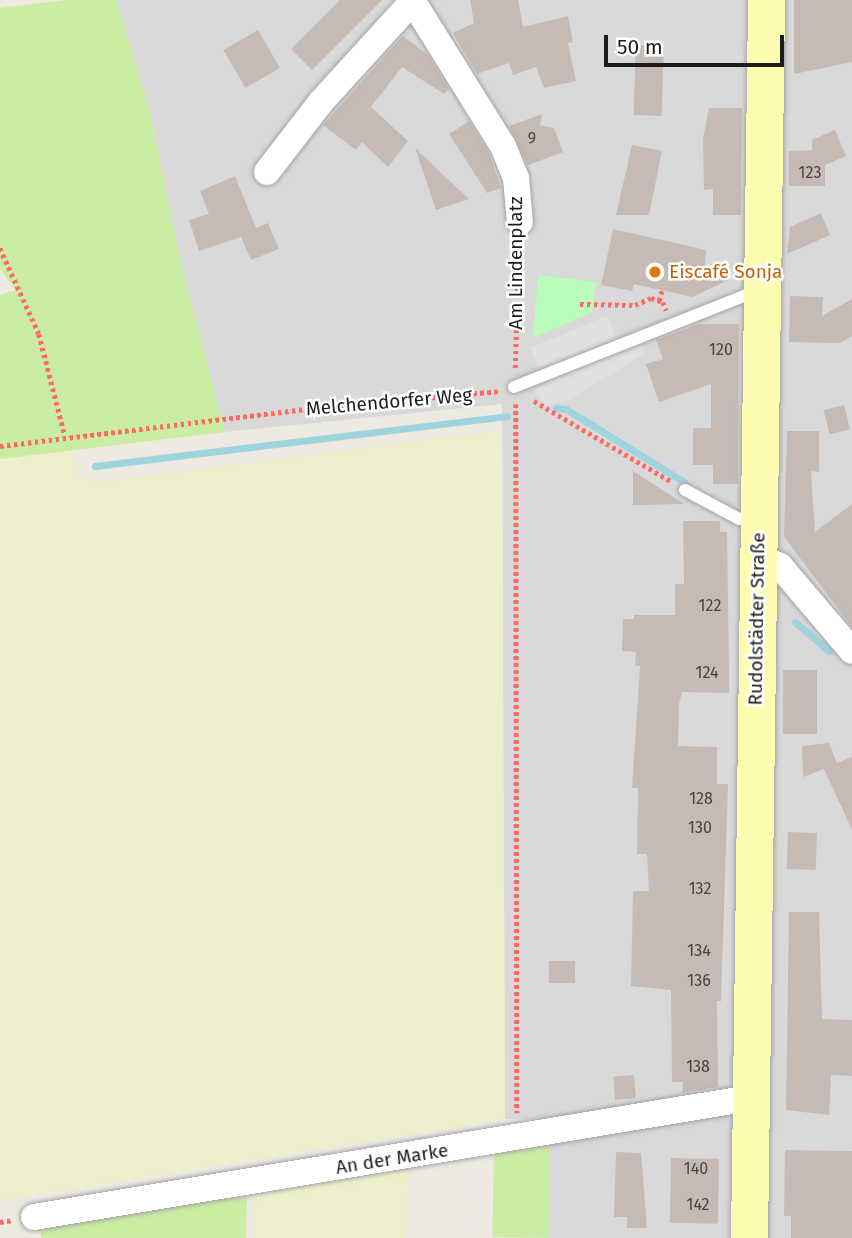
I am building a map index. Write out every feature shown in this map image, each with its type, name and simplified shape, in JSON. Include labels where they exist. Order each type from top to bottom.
[{"type":"street","name":"Am Lindenplatz","points":[[267,172],[321,102],[412,0],[503,146],[516,178],[520,222]]},
{"type":"street","name":"Rudolstädter Straße","points":[[749,1238],[766,0]]},
{"type":"street","points":[[758,557],[780,566],[852,650]]},
{"type":"street","name":"An der Marke","points":[[34,1217],[517,1139],[750,1098]]},
{"type":"lane","points":[[514,387],[747,295],[762,295]]},
{"type":"lane","points":[[685,490],[739,519],[758,519]]},
{"type":"path","name":"Am Lindenplatz","points":[[517,1139],[514,387],[520,222]]},
{"type":"path","points":[[0,248],[39,334],[65,436]]},
{"type":"path","points":[[662,290],[659,301],[672,324]]},
{"type":"path","points":[[580,304],[635,305],[643,299],[659,301]]},
{"type":"path","name":"Melchendorfer Weg","points":[[0,446],[65,436],[306,409],[492,394],[514,387]]},
{"type":"path","points":[[534,401],[685,490]]},
{"type":"shaded area","points":[[116,0],[852,0],[852,1238],[548,1238],[548,1119],[505,1119],[502,404],[225,432],[180,259],[150,112]]},
{"type":"shaded area","points":[[607,316],[622,351],[640,342],[645,353],[568,401],[545,405],[534,389],[547,385],[530,348]]},
{"type":"green space","points":[[65,0],[116,0],[150,112],[180,259],[225,432],[0,459],[0,295],[15,290],[0,268],[0,8]]},
{"type":"green space","points":[[538,275],[596,282],[592,312],[533,338]]},
{"type":"green space","points":[[502,430],[505,1119],[0,1200],[0,459],[71,449],[79,478],[101,482]]},
{"type":"green space","points":[[494,1144],[550,1145],[548,1238],[492,1237]]},
{"type":"green space","points":[[409,1170],[406,1238],[254,1238],[254,1191]]},
{"type":"green space","points":[[247,1194],[246,1238],[41,1238],[41,1225]]},
{"type":"building","points":[[340,0],[382,0],[312,70],[291,49]]},
{"type":"building","points":[[470,0],[518,0],[523,27],[568,16],[573,42],[568,43],[576,81],[544,88],[536,67],[513,75],[509,63],[477,74],[453,33],[474,23]]},
{"type":"building","points":[[794,0],[852,0],[852,62],[794,74]]},
{"type":"building","points":[[258,30],[280,68],[245,88],[223,50]]},
{"type":"building","points":[[403,36],[428,55],[449,89],[444,94],[402,67],[371,107],[408,141],[388,167],[362,142],[356,150],[323,125]]},
{"type":"building","points":[[636,45],[664,46],[662,116],[634,115]]},
{"type":"building","points":[[709,108],[742,108],[741,215],[713,215],[713,189],[704,190],[703,139]]},
{"type":"building","points":[[542,114],[540,125],[554,128],[563,152],[528,165],[509,126]]},
{"type":"building","points":[[469,121],[489,153],[501,188],[487,193],[449,134]]},
{"type":"building","points":[[835,130],[846,156],[825,165],[825,186],[789,186],[789,151],[812,150],[812,140]]},
{"type":"building","points":[[632,145],[662,151],[649,215],[616,215]]},
{"type":"building","points":[[415,148],[469,199],[436,210]]},
{"type":"building","points":[[235,176],[256,228],[268,223],[279,249],[251,260],[241,237],[199,251],[189,220],[209,214],[200,191]]},
{"type":"building","points":[[821,213],[830,235],[787,254],[790,227]]},
{"type":"building","points":[[613,229],[706,250],[704,275],[729,280],[692,297],[634,284],[632,291],[601,285]]},
{"type":"building","points":[[790,296],[823,297],[822,316],[852,299],[852,336],[840,343],[789,342]]},
{"type":"building","points":[[699,324],[739,324],[738,484],[713,484],[713,465],[693,465],[693,428],[711,428],[711,384],[659,402],[646,364],[663,359],[656,340]]},
{"type":"building","points":[[844,405],[850,429],[830,434],[824,410]]},
{"type":"building","points":[[787,431],[819,431],[819,472],[811,471],[815,532],[852,504],[852,627],[784,537]]},
{"type":"building","points":[[633,471],[684,504],[633,505]]},
{"type":"building","points":[[683,521],[720,521],[720,532],[727,532],[729,693],[682,692],[679,704],[678,746],[717,747],[717,784],[728,784],[721,1001],[717,1001],[718,1087],[682,1093],[683,1082],[672,1082],[671,990],[631,986],[633,891],[649,891],[647,854],[637,854],[638,788],[632,788],[640,666],[635,666],[636,652],[622,651],[623,619],[634,619],[634,615],[675,615],[675,584],[684,584]]},
{"type":"building","points":[[783,670],[817,670],[817,734],[783,734]]},
{"type":"building","points":[[829,743],[837,763],[852,757],[852,830],[824,769],[803,777],[802,746]]},
{"type":"building","points":[[788,832],[817,833],[816,870],[787,869]]},
{"type":"building","points":[[789,912],[819,912],[822,1019],[852,1020],[852,1076],[831,1075],[829,1115],[786,1110]]},
{"type":"building","points":[[549,961],[575,961],[575,983],[549,983]]},
{"type":"building","points":[[634,1075],[636,1098],[615,1100],[613,1077]]},
{"type":"building","points":[[785,1150],[852,1151],[852,1238],[791,1238],[791,1216],[784,1216]]},
{"type":"building","points":[[616,1152],[641,1153],[647,1228],[627,1228],[627,1217],[614,1217]]},
{"type":"building","points":[[671,1158],[719,1159],[718,1224],[670,1223]]},
{"type":"waterway","points":[[556,408],[566,409],[684,482]]},
{"type":"waterway","points":[[95,466],[507,416]]},
{"type":"waterway","points":[[795,622],[829,651]]},
{"type":"place","name":"Eiscafé Sonja","points":[[655,272]]}]
